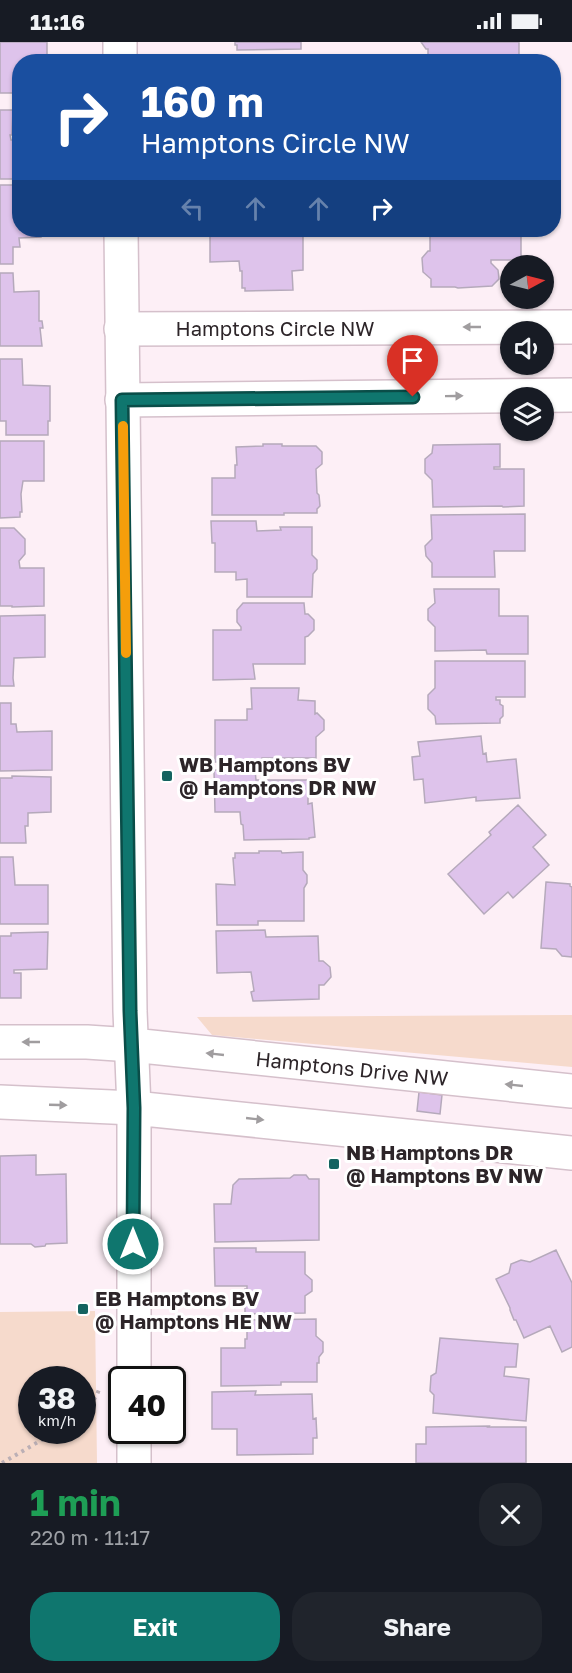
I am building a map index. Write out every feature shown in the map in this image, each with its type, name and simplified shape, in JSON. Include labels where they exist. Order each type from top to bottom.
[{"type":"street","points":[[121,237],[134,1108],[134,1366]]},
{"type":"street","name":"Hamptons Circle NW","points":[[121,329],[572,327]]},
{"type":"street","points":[[122,400],[572,395]]},
{"type":"street","name":"Hamptons Drive NW","points":[[0,1042],[87,1042],[132,1045],[572,1091]]},
{"type":"street","points":[[0,1102],[134,1108],[572,1153]]},
{"type":"street","points":[[134,1444],[134,1463]]},
{"type":"path","points":[[96,1397],[102,1381]]},
{"type":"path","points":[[2,1463],[35,1444]]},
{"type":"shaded area","points":[[572,1015],[572,1067],[212,1035],[197,1017]]},
{"type":"shaded area","points":[[95,1311],[96,1366],[18,1366],[18,1444],[96,1444],[96,1387],[97,1463],[0,1463],[0,1312]]},
{"type":"building","points":[[0,42],[47,42],[47,54],[12,54],[12,93],[0,93]]},
{"type":"building","points":[[235,42],[301,42],[301,49],[237,50]]},
{"type":"building","points":[[421,42],[519,42],[519,54],[428,54],[428,49]]},
{"type":"building","points":[[0,110],[12,110],[12,135],[10,135],[12,179],[0,179]]},
{"type":"building","points":[[0,185],[12,185],[12,237],[41,237],[19,238],[20,247],[13,247],[13,264],[0,264]]},
{"type":"building","points":[[210,237],[303,237],[303,270],[292,271],[293,290],[245,291],[245,288],[242,288],[242,271],[240,271],[239,261],[210,262]]},
{"type":"building","points":[[430,237],[521,237],[521,255],[500,255],[500,260],[491,260],[498,270],[499,279],[492,286],[431,287],[431,279],[423,272],[422,258],[430,251]]},
{"type":"building","points":[[0,273],[13,273],[14,292],[39,291],[39,321],[42,321],[43,328],[40,328],[42,346],[0,346]]},
{"type":"building","points":[[0,359],[22,359],[23,385],[50,386],[48,435],[6,435],[6,421],[0,421]]},
{"type":"building","points":[[0,441],[44,441],[44,481],[23,481],[20,517],[0,518]]},
{"type":"building","points":[[263,444],[316,446],[322,452],[322,464],[316,469],[320,506],[317,513],[212,515],[212,478],[235,478],[236,447],[263,446]]},
{"type":"building","points":[[500,444],[500,467],[494,467],[494,469],[524,469],[524,506],[433,507],[432,480],[425,473],[425,459],[432,453],[433,445]]},
{"type":"building","points":[[525,514],[525,551],[494,551],[495,577],[432,577],[432,563],[426,556],[425,546],[432,539],[431,515]]},
{"type":"building","points":[[211,521],[256,521],[257,531],[281,530],[280,527],[312,527],[312,555],[317,560],[317,569],[313,574],[312,597],[247,597],[247,579],[236,580],[236,572],[215,572],[215,543],[212,543]]},
{"type":"building","points":[[0,528],[14,528],[25,539],[25,554],[19,561],[20,568],[44,568],[44,606],[0,606]]},
{"type":"building","points":[[434,589],[499,589],[499,616],[528,616],[528,654],[487,654],[486,650],[435,651],[435,627],[428,620],[428,609],[435,603]]},
{"type":"building","points":[[243,603],[304,603],[305,614],[314,620],[314,630],[305,637],[305,664],[253,664],[255,679],[213,680],[213,630],[241,630],[237,622],[237,610]]},
{"type":"building","points":[[45,615],[45,657],[14,658],[14,686],[0,686],[0,616]]},
{"type":"building","points":[[435,661],[525,661],[525,697],[496,697],[496,700],[500,700],[503,706],[500,723],[436,724],[435,716],[428,709],[428,695],[435,688]]},
{"type":"building","points":[[251,688],[299,688],[298,700],[315,701],[315,714],[317,713],[324,720],[324,730],[316,737],[316,758],[262,758],[262,762],[215,762],[215,720],[247,720],[247,709],[252,709]]},
{"type":"building","points":[[0,703],[11,703],[11,724],[16,724],[17,732],[52,731],[52,770],[0,771]]},
{"type":"building","points":[[481,736],[483,754],[486,753],[487,762],[516,759],[520,798],[476,801],[476,797],[425,803],[423,779],[414,780],[412,757],[420,756],[418,742]]},
{"type":"building","points":[[214,770],[255,770],[256,780],[308,780],[308,804],[312,803],[315,837],[244,840],[240,812],[215,812]]},
{"type":"building","points":[[12,776],[51,777],[51,812],[28,813],[28,826],[25,826],[26,843],[0,843],[0,778],[12,778]]},
{"type":"building","points":[[518,805],[546,835],[533,847],[549,865],[513,898],[508,892],[484,914],[448,874],[491,835],[489,832]]},
{"type":"building","points":[[259,851],[303,852],[303,870],[307,875],[304,888],[304,921],[258,921],[258,925],[217,925],[216,884],[235,885],[233,858],[235,858],[235,853],[259,853]]},
{"type":"building","points":[[0,857],[13,857],[15,885],[48,885],[48,924],[0,924]]},
{"type":"building","points":[[546,882],[570,884],[572,887],[572,957],[562,956],[556,949],[541,948]]},
{"type":"building","points":[[265,930],[266,937],[318,936],[319,961],[323,961],[330,967],[331,977],[324,985],[319,985],[319,999],[253,1001],[251,972],[217,973],[216,931]]},
{"type":"building","points":[[48,932],[47,969],[14,970],[14,973],[21,973],[21,998],[0,998],[0,936],[11,936],[11,933]]},
{"type":"building","points":[[419,1092],[442,1095],[440,1114],[417,1111]]},
{"type":"building","points":[[36,1155],[36,1175],[66,1174],[67,1243],[35,1247],[31,1244],[0,1244],[0,1156]]},
{"type":"building","points":[[294,1175],[306,1175],[309,1179],[319,1179],[319,1240],[215,1242],[214,1204],[231,1204],[233,1185],[239,1179],[290,1178]]},
{"type":"building","points":[[214,1248],[256,1248],[256,1252],[305,1252],[305,1274],[312,1280],[312,1291],[305,1296],[305,1313],[245,1314],[247,1286],[215,1286]]},
{"type":"building","points":[[556,1250],[572,1283],[572,1347],[562,1352],[550,1326],[524,1338],[496,1279],[509,1273],[511,1264],[521,1260],[530,1262]]},
{"type":"building","points":[[316,1319],[316,1336],[323,1342],[323,1352],[317,1363],[317,1382],[221,1386],[221,1348],[245,1348],[247,1320]]},
{"type":"building","points":[[440,1338],[518,1344],[516,1367],[505,1367],[504,1376],[529,1379],[526,1421],[433,1413],[434,1395],[430,1391],[431,1376],[436,1373]]},
{"type":"building","points":[[256,1391],[255,1395],[312,1394],[313,1419],[316,1418],[317,1438],[313,1438],[313,1454],[237,1455],[237,1429],[212,1429],[212,1392]]},
{"type":"building","points":[[426,1427],[526,1427],[526,1463],[416,1463],[416,1444],[426,1444]]},
{"type":"slow traffic","points":[[123,426],[126,653]]},
{"type":"place","name":"WB Hamptons BV @ Hamptons DR NW","points":[[167,776]]},
{"type":"place","name":"NB Hamptons DR @ Hamptons BV NW","points":[[334,1164]]},
{"type":"place","name":"EB Hamptons BV @ Hamptons HE NW","points":[[83,1309]]},
{"type":"route","points":[[133,1244],[134,1108],[130,1011],[122,400],[413,397]]}]
